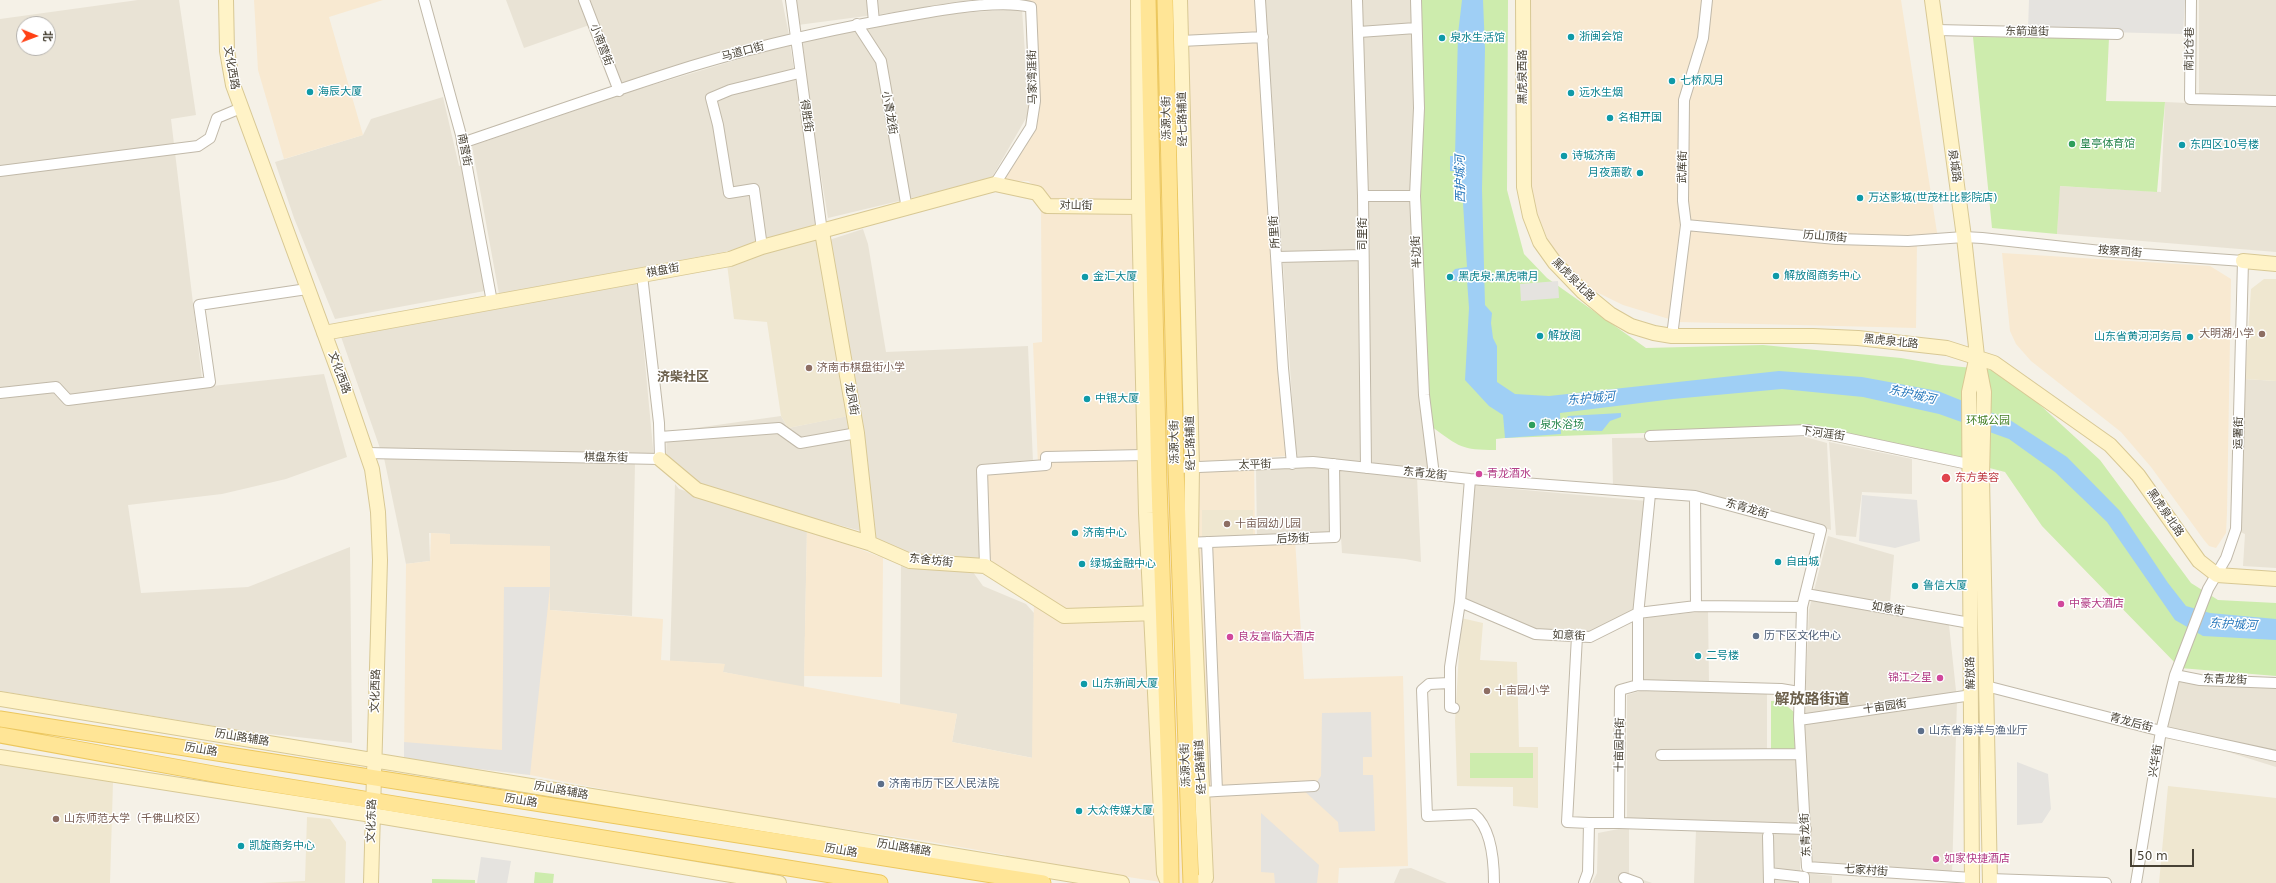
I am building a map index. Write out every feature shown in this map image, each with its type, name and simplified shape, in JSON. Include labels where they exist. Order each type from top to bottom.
[{"type":"main road","name":"泺源大街","points":[[1148,0],[1156,613],[1170,804],[1170,883]]},
{"type":"main road","name":"泺源大街","points":[[1165,0],[1176,468],[1185,543],[1191,883]]},
{"type":"main road","name":"历山路","points":[[0,719],[1043,883]]},
{"type":"main road","name":"历山路","points":[[0,735],[372,808],[880,883]]},
{"type":"street","name":"文化西路","points":[[226,0],[227,51],[233,85],[372,469],[378,512],[380,560],[375,759]]},
{"type":"street","name":"南营街","points":[[424,0],[462,142],[492,302]]},
{"type":"street","name":"小南营街","points":[[584,0],[619,90]]},
{"type":"street","name":"得胜街","points":[[791,0],[799,73],[822,232]]},
{"type":"street","points":[[872,0],[874,22]]},
{"type":"street","points":[[1138,0],[1139,207],[1144,455],[1156,613]]},
{"type":"street","name":"经七路辅道","points":[[1180,0],[1192,467],[1185,543],[1202,792],[1206,878],[1200,883]]},
{"type":"street","name":"所里街","points":[[1260,0],[1283,368],[1292,464]]},
{"type":"street","name":"司里街","points":[[1357,0],[1363,196],[1366,468]]},
{"type":"street","name":"半边街","points":[[1416,0],[1419,108],[1415,196],[1424,395],[1434,475]]},
{"type":"street","name":"黑虎泉西路","points":[[1523,0],[1524,154]]},
{"type":"street","name":"武库街","points":[[1672,336],[1686,225],[1683,201],[1684,100],[1703,38],[1707,0]]},
{"type":"street","name":"泉城路","points":[[1932,0],[1964,237],[1977,356]]},
{"type":"street","name":"南北仓巷","points":[[2191,0],[2190,99],[2276,102]]},
{"type":"street","name":"马道口街","points":[[462,142],[692,66],[796,38],[857,24],[998,1],[1018,2],[1031,7]]},
{"type":"street","name":"马家湾涯街","points":[[995,184],[1031,127],[1035,101],[1031,7]]},
{"type":"street","name":"小青龙街","points":[[857,24],[881,61],[907,208]]},
{"type":"street","points":[[1359,32],[1416,28]]},
{"type":"street","name":"东箭道街","points":[[1936,30],[2118,34]]},
{"type":"street","points":[[1181,41],[1263,37]]},
{"type":"street","points":[[762,247],[754,189],[729,193],[718,125],[710,98],[730,90],[799,73]]},
{"type":"street","points":[[0,171],[198,146],[210,138],[217,118],[241,108]]},
{"type":"street","name":"黑虎泉北路","points":[[1524,154],[1524,187],[1530,216],[1540,242],[1555,263],[1582,291],[1610,314],[1631,326],[1654,333],[1672,336],[1778,335],[1858,338],[1947,348],[1994,362],[2013,374],[2110,445],[2138,475],[2199,561],[2216,575]]},
{"type":"street","name":"对山街","points":[[995,184],[1037,193],[1047,206],[1139,207]]},
{"type":"street","name":"棋盘街","points":[[324,333],[730,259],[762,247],[995,184]]},
{"type":"street","points":[[1363,196],[1415,196]]},
{"type":"street","name":"历山顶街","points":[[1686,225],[1836,239],[1908,241],[1964,237]]},
{"type":"street","name":"龙凤街","points":[[822,232],[858,433],[869,543]]},
{"type":"street","name":"按察司街","points":[[1964,237],[2046,244],[2101,251],[2276,264]]},
{"type":"street","points":[[1277,257],[1363,255]]},
{"type":"street","name":"运署街","points":[[2205,597],[2226,558],[2236,529],[2243,261]]},
{"type":"street","points":[[642,275],[660,438],[660,459]]},
{"type":"street","points":[[0,393],[56,387],[68,400],[210,382],[199,305],[307,289]]},
{"type":"street","name":"解放路","points":[[1972,880],[1972,695],[1968,464],[1969,392],[1977,356]]},
{"type":"street","name":"解放路","points":[[1977,356],[1984,392],[1982,477],[1990,881]]},
{"type":"street","points":[[660,438],[778,428],[800,443],[858,433]]},
{"type":"street","name":"下河涯街","points":[[1650,436],[1808,430],[1968,464]]},
{"type":"street","name":"棋盘东街","points":[[366,453],[660,459]]},
{"type":"street","points":[[985,566],[982,470],[1046,465],[1046,457],[1144,455]]},
{"type":"street","name":"东舍坊街","points":[[660,459],[697,490],[869,543],[910,561],[985,566],[1064,616],[1156,613]]},
{"type":"street","name":"太平街","points":[[1176,468],[1334,464]]},
{"type":"street","name":"东青龙街","points":[[1334,464],[1470,479],[1650,494],[1695,496],[1821,530],[1802,607],[1799,720],[1807,867]]},
{"type":"street","name":"后场街","points":[[1185,543],[1335,537],[1334,464]]},
{"type":"street","points":[[1454,708],[1450,708],[1450,667],[1460,602],[1470,479]]},
{"type":"street","points":[[1650,494],[1638,613],[1638,685],[1781,688],[1799,692]]},
{"type":"street","points":[[1695,496],[1696,606]]},
{"type":"street","points":[[1207,542],[1217,791]]},
{"type":"street","points":[[2216,575],[2276,579]]},
{"type":"street","name":"如意街","points":[[1806,594],[1970,623]]},
{"type":"street","name":"兴华街","points":[[2136,883],[2161,731],[2175,675],[2185,644],[2205,597]]},
{"type":"street","name":"如意街","points":[[1460,602],[1535,634],[1590,637],[1638,613],[1696,606],[1802,607]]},
{"type":"street","points":[[1577,636],[1568,822],[1806,829]]},
{"type":"street","name":"东青龙街","points":[[2175,675],[2200,680],[2276,682]]},
{"type":"street","points":[[1449,683],[1429,684],[1422,690],[1427,816],[1474,814],[1481,820],[1494,860],[1494,883]]},
{"type":"street","name":"十亩园中街","points":[[1619,823],[1620,690],[1638,685]]},
{"type":"street","name":"青龙后街","points":[[1986,686],[2161,731],[2276,756]]},
{"type":"street","name":"十亩园街","points":[[1799,720],[1972,695]]},
{"type":"street","name":"历山路辅路","points":[[0,698],[1122,883]]},
{"type":"street","points":[[1661,755],[1800,754]]},
{"type":"street","points":[[0,757],[372,808],[779,883]]},
{"type":"street","name":"文化东路","points":[[371,883],[372,808],[375,759]]},
{"type":"street","points":[[1202,792],[1314,786]]},
{"type":"street","points":[[1584,883],[1588,872],[1589,823]]},
{"type":"street","points":[[1768,836],[1769,878],[1804,877],[1804,883]]},
{"type":"street","name":"七家村街","points":[[1807,867],[1972,880]]},
{"type":"street","points":[[1624,878],[1638,883]]},
{"type":"street","points":[[1990,881],[2106,883]]},
{"type":"shaded area","points":[[138,0],[179,0],[196,115],[171,119],[203,387],[324,374],[347,457],[286,479],[222,494],[128,505],[141,593],[248,587],[350,547],[352,743],[251,732],[0,691],[0,19],[16,17],[16,56],[56,56],[56,16],[22,16]]},
{"type":"shaded area","points":[[254,0],[383,0],[329,17],[363,135],[284,159],[258,70]]},
{"type":"shaded area","points":[[506,0],[782,0],[789,35],[622,83],[595,23],[524,48]]},
{"type":"shaded area","points":[[795,0],[987,0],[798,25]]},
{"type":"shaded area","points":[[1026,0],[1256,0],[1287,456],[1254,458],[1255,540],[1295,539],[1304,679],[1403,676],[1408,866],[1339,868],[1338,883],[1167,883],[1005,858],[1006,855],[932,842],[690,806],[530,775],[404,760],[406,564],[430,561],[431,533],[450,534],[450,544],[550,546],[550,610],[663,619],[661,660],[725,664],[723,672],[957,714],[952,742],[1032,758],[1034,594],[1005,576],[990,558],[986,471],[1038,466],[1033,343],[1042,342],[1041,212],[1044,192],[1028,181],[1002,181],[1035,128],[1033,4]]},
{"type":"shaded area","points":[[1265,0],[1414,0],[1431,469],[1296,456]]},
{"type":"shaded area","points":[[1529,0],[1901,0],[1938,239],[1734,228],[1917,241],[1916,328],[1679,322],[1623,305],[1586,287],[1551,248],[1531,198]]},
{"type":"shaded area","points":[[2029,0],[2185,0],[2183,34],[2028,30]]},
{"type":"shaded area","points":[[2199,0],[2276,0],[2276,99],[2199,97]]},
{"type":"shaded area","points":[[1022,9],[1029,113],[991,179],[828,218],[799,42],[926,15]]},
{"type":"shaded area","points":[[790,44],[818,229],[724,252],[499,294],[472,146],[622,94]]},
{"type":"shaded area","points":[[443,97],[459,166],[467,164],[490,290],[335,319],[294,218],[275,162],[363,135],[371,119]]},
{"type":"shaded area","points":[[2165,102],[2276,107],[2276,252],[2057,234],[2059,186],[2161,192]]},
{"type":"shaded area","points":[[863,229],[868,244],[886,352],[1028,346],[1033,462],[979,466],[979,560],[914,554],[873,540],[829,240]]},
{"type":"shaded area","name":"济南市棋盘街小学","points":[[818,234],[854,415],[788,428],[781,416],[767,322],[734,319],[727,264]]},
{"type":"shaded area","points":[[2002,253],[2210,266],[2231,279],[2226,533],[2216,548],[2209,546],[2204,540],[2151,467],[2121,432],[2031,361],[2016,344],[2010,331]]},
{"type":"shaded area","points":[[637,276],[654,459],[382,454],[339,331]]},
{"type":"shaded area","name":"大明湖小学","points":[[2264,279],[2276,279],[2276,381],[2245,379],[2251,289]]},
{"type":"shaded area","points":[[1558,281],[1559,298],[1521,301],[1520,284]]},
{"type":"shaded area","points":[[2245,379],[2276,381],[2276,568],[2243,566],[2245,534],[2240,532]]},
{"type":"shaded area","points":[[781,416],[788,428],[847,416],[851,431],[861,531],[700,488],[666,459],[667,432]]},
{"type":"shaded area","points":[[1805,437],[1827,443],[1831,530],[1692,491],[1613,488],[1612,438]]},
{"type":"shaded area","points":[[1829,442],[1912,459],[1912,494],[1862,492],[1856,537],[1836,535]]},
{"type":"shaded area","points":[[384,458],[635,463],[632,616],[550,610],[550,547],[450,544],[450,534],[429,533],[430,561],[406,564]]},
{"type":"shaded area","points":[[1325,466],[1417,477],[1421,562],[1342,553],[1341,537],[1257,536],[1256,468]]},
{"type":"shaded area","points":[[675,484],[679,489],[807,529],[804,688],[723,672],[724,664],[670,661]]},
{"type":"shaded area","points":[[1469,485],[1647,501],[1635,612],[1589,634],[1537,631],[1463,601]]},
{"type":"shaded area","points":[[1862,495],[1917,500],[1920,541],[1895,548],[1859,541]]},
{"type":"shaded area","name":"十亩园幼儿园","points":[[1202,510],[1253,510],[1253,538],[1202,540]]},
{"type":"shaded area","points":[[807,529],[883,558],[882,677],[804,676]]},
{"type":"shaded area","points":[[1828,536],[1894,555],[1889,614],[1949,625],[1957,700],[1952,875],[1813,864],[1804,727],[1809,610]]},
{"type":"shaded area","points":[[901,564],[973,572],[983,586],[1026,604],[1034,613],[1033,758],[952,742],[957,714],[900,705]]},
{"type":"shaded area","points":[[504,587],[550,587],[530,775],[404,760],[404,742],[502,750]]},
{"type":"shaded area","points":[[1708,611],[1709,682],[1642,682],[1642,618]]},
{"type":"shaded area","name":"十亩园小学","points":[[1461,618],[1483,623],[1480,660],[1517,662],[1519,747],[1538,747],[1538,808],[1513,806],[1513,787],[1457,786],[1455,721]]},
{"type":"shaded area","points":[[2176,677],[2276,682],[2276,767],[2161,731]]},
{"type":"shaded area","points":[[1640,691],[1767,692],[1767,752],[1797,758],[1799,824],[1627,819],[1627,695]]},
{"type":"shaded area","points":[[1371,712],[1372,757],[1363,757],[1363,775],[1373,775],[1375,831],[1339,832],[1338,822],[1300,787],[1314,786],[1321,776],[1322,713]]},
{"type":"shaded area","points":[[2017,762],[2048,774],[2051,809],[2042,823],[2017,825]]},
{"type":"shaded area","name":"山东师范大学（千佛山校区）","points":[[0,764],[113,782],[110,883],[0,883]]},
{"type":"shaded area","points":[[2168,786],[2276,798],[2276,883],[2159,883]]},
{"type":"shaded area","points":[[1261,813],[1319,865],[1317,883],[1275,883],[1274,873],[1261,872]]},
{"type":"shaded area","points":[[307,817],[330,819],[346,842],[345,883],[261,883],[305,881]]},
{"type":"shaded area","points":[[1629,827],[1629,875],[1652,883],[1592,883],[1597,873],[1598,833]]},
{"type":"shaded area","points":[[1696,830],[1801,834],[1800,872],[1832,876],[1832,883],[1694,883]]},
{"type":"shaded area","points":[[481,857],[511,861],[507,883],[477,883]]},
{"type":"shaded area","points":[[1411,868],[1447,883],[1394,883],[1400,869]]},
{"type":"green space","name":"环城公园","points":[[1418,0],[1508,0],[1507,190],[1524,254],[1547,278],[1646,348],[1763,345],[1901,358],[1942,365],[2003,371],[2100,460],[2191,583],[2218,600],[2276,603],[2276,676],[2180,668],[2042,526],[2005,472],[1943,456],[1809,427],[1505,438],[1496,439],[1496,450],[1475,449],[1461,446],[1432,427],[1424,379],[1419,260]]},
{"type":"green space","name":"皇亭体育馆","points":[[1973,37],[2109,38],[2106,101],[2165,102],[2157,192],[2060,186],[2057,234],[1992,228]]},
{"type":"green space","points":[[1771,701],[1781,701],[1794,712],[1795,753],[1771,749]]},
{"type":"green space","points":[[1470,753],[1533,753],[1533,778],[1470,778]]},
{"type":"green space","points":[[535,872],[554,874],[553,883],[534,883]]},
{"type":"green space","points":[[432,879],[475,880],[475,883],[432,883]]},
{"type":"water","name":"东护城河","points":[[1462,0],[1483,0],[1485,49],[1482,189],[1485,305],[1492,313],[1491,323],[1493,338],[1497,346],[1497,382],[1515,394],[1549,396],[1779,371],[1862,377],[1938,391],[2010,420],[2067,457],[2120,511],[2168,583],[2186,606],[2210,613],[2276,619],[2276,640],[2203,636],[2175,620],[2107,522],[2055,472],[2009,439],[1939,414],[1863,397],[1782,389],[1673,399],[1560,413],[1561,434],[1505,438],[1503,415],[1489,406],[1465,380],[1469,308],[1467,280],[1452,281],[1450,275],[1455,269],[1467,267],[1461,171],[1450,171],[1450,156],[1455,156],[1458,34]]},
{"type":"water","points":[[1621,413],[1621,417],[1610,421],[1602,431],[1566,430],[1563,423],[1568,416]]},
{"type":"place","name":"浙闽会馆","points":[[1571,37]]},
{"type":"place","name":"泉水生活馆","points":[[1442,38]]},
{"type":"place","name":"七桥风月","points":[[1672,81]]},
{"type":"place","name":"海辰大厦","points":[[310,92]]},
{"type":"place","name":"远水生烟","points":[[1571,93]]},
{"type":"place","name":"名相开国","points":[[1610,118]]},
{"type":"place","name":"皇亭体育馆","points":[[2072,144]]},
{"type":"place","name":"东四区10号楼","points":[[2182,145]]},
{"type":"place","name":"诗城济南","points":[[1564,156]]},
{"type":"place","name":"月夜萧歌","points":[[1640,173]]},
{"type":"place","name":"万达影城(世茂杜比影院店)","points":[[1860,198]]},
{"type":"place","name":"解放阁商务中心","points":[[1776,276]]},
{"type":"place","name":"金汇大厦","points":[[1085,277]]},
{"type":"place","name":"黑虎泉;黑虎啸月","points":[[1450,277]]},
{"type":"place","name":"大明湖小学","points":[[2262,334]]},
{"type":"place","name":"解放阁","points":[[1540,336]]},
{"type":"place","name":"山东省黄河河务局","points":[[2190,337]]},
{"type":"place","name":"济南市棋盘街小学","points":[[809,368]]},
{"type":"place","name":"中银大厦","points":[[1087,399]]},
{"type":"place","name":"泉水浴场","points":[[1532,425]]},
{"type":"place","name":"青龙酒水","points":[[1479,474]]},
{"type":"place","name":"东方美容","points":[[1946,478]]},
{"type":"place","name":"十亩园幼儿园","points":[[1227,524]]},
{"type":"place","name":"济南中心","points":[[1075,533]]},
{"type":"place","name":"自由城","points":[[1778,562]]},
{"type":"place","name":"绿城金融中心","points":[[1082,564]]},
{"type":"place","name":"鲁信大厦","points":[[1915,586]]},
{"type":"place","name":"中豪大酒店","points":[[2061,604]]},
{"type":"place","name":"历下区文化中心","points":[[1756,636]]},
{"type":"place","name":"良友富临大酒店","points":[[1230,637]]},
{"type":"place","name":"二号楼","points":[[1698,656]]},
{"type":"place","name":"锦江之星","points":[[1940,678]]},
{"type":"place","name":"山东新闻大厦","points":[[1084,684]]},
{"type":"place","name":"十亩园小学","points":[[1487,691]]},
{"type":"place","name":"山东省海洋与渔业厅","points":[[1921,731]]},
{"type":"place","name":"济南市历下区人民法院","points":[[881,784]]},
{"type":"place","name":"大众传媒大厦","points":[[1079,811]]},
{"type":"place","name":"山东师范大学（千佛山校区）","points":[[56,819]]},
{"type":"place","name":"凯旋商务中心","points":[[241,846]]},
{"type":"place","name":"如家快捷酒店","points":[[1936,859]]},
{"type":"district","name":"济柴社区","points":[[683,378]]},
{"type":"district","name":"解放路街道","points":[[1812,700]]},
{"type":"water label","name":"西护城河","points":[[1461,179]]}]
